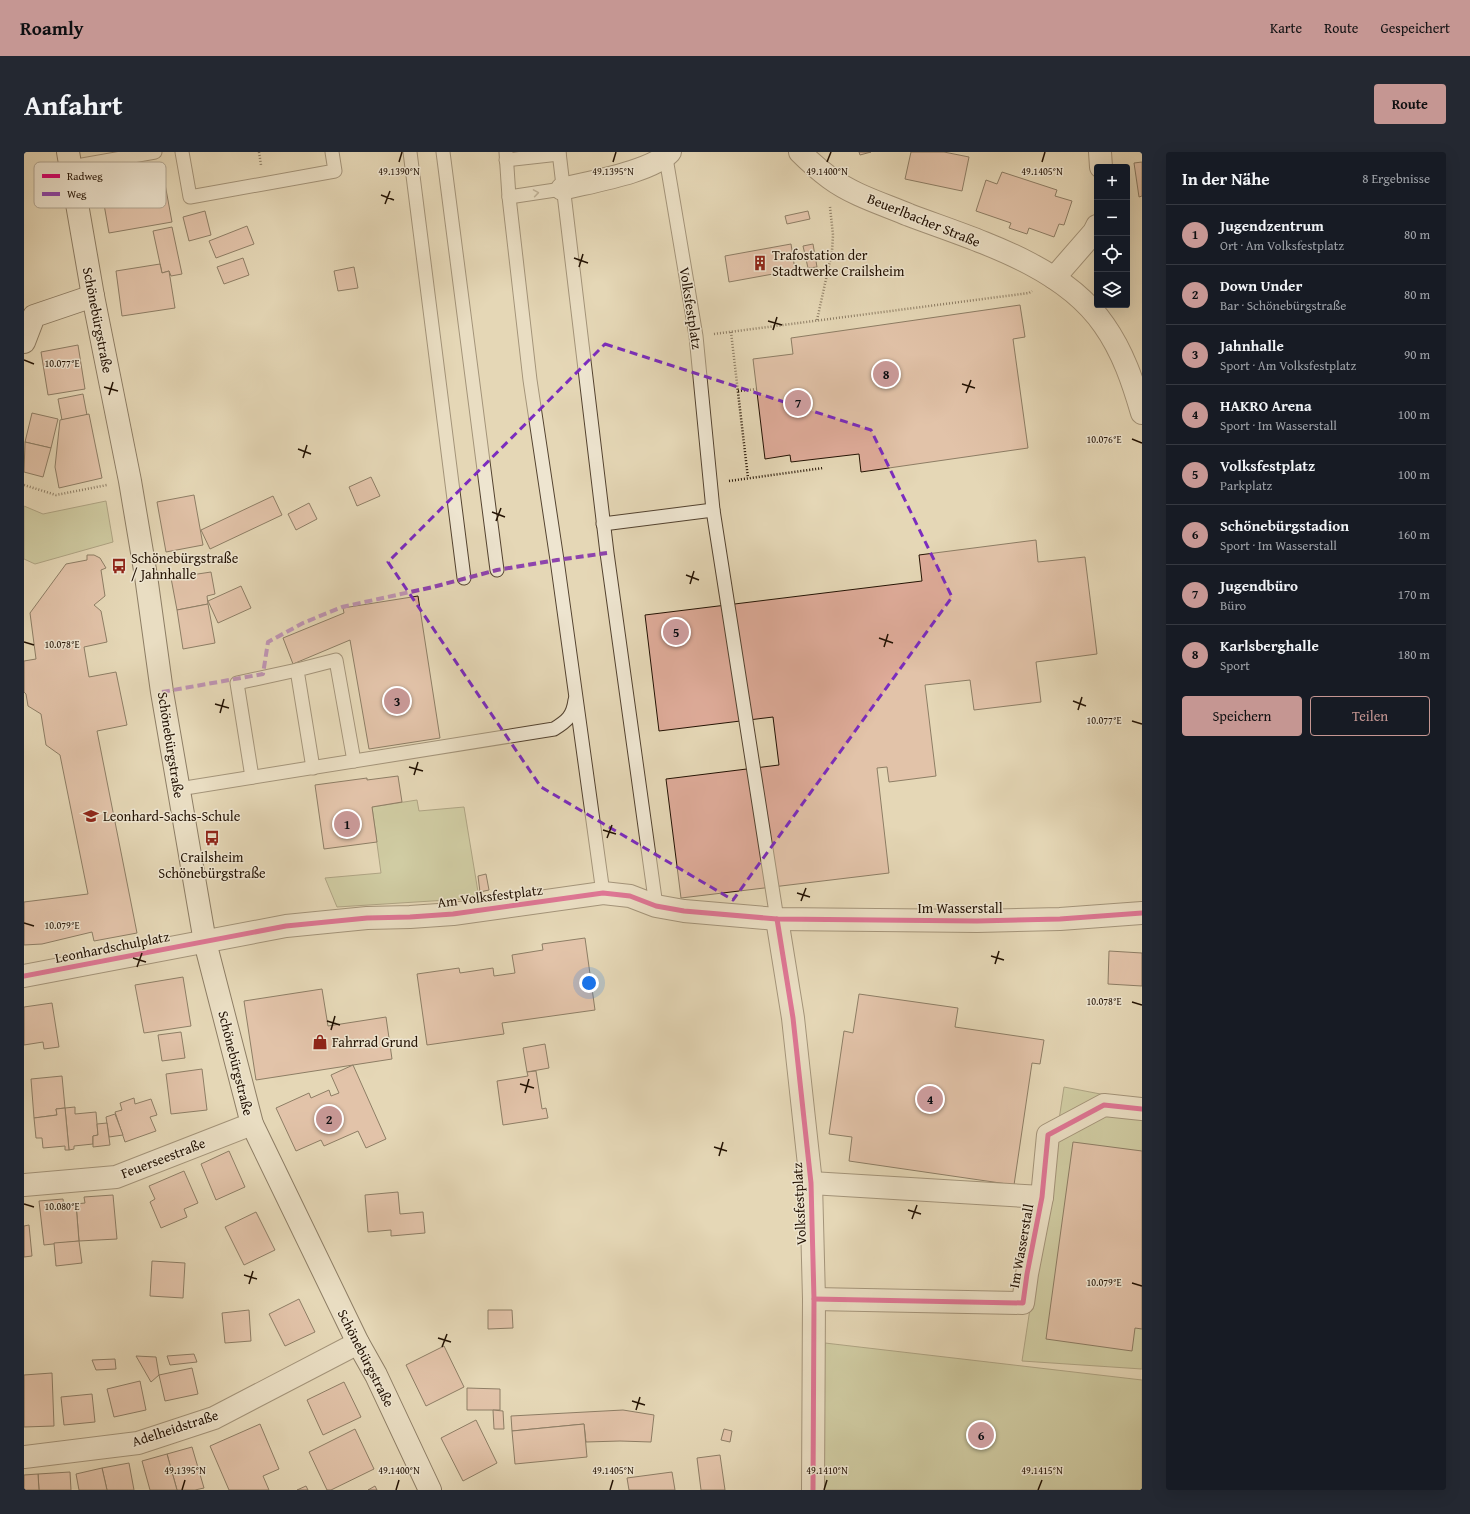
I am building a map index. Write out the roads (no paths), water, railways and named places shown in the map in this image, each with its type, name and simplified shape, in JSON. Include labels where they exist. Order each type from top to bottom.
[{"type":"street","name":"Beuerlbacher Straße","points":[[800,152],[830,178],[876,202],[990,246],[1026,262],[1054,278],[1074,292],[1089,306],[1104,325],[1137,377],[1142,414]]},
{"type":"street","points":[[1100,152],[1101,164]]},
{"type":"street","points":[[562,188],[641,169],[667,153]]},
{"type":"street","name":"Schönebürgstraße","points":[[78,208],[93,296],[130,481],[146,576],[162,692],[205,942],[252,1124],[358,1343],[376,1375],[430,1490]]},
{"type":"street","points":[[1054,278],[1094,232]]},
{"type":"street","points":[[24,342],[29,314],[93,296]]},
{"type":"street","name":"Am Volksfestplatz","points":[[205,942],[294,925],[368,918],[453,914],[603,893],[630,896],[656,906],[714,914],[777,919]]},
{"type":"street","name":"Im Wasserstall","points":[[777,919],[978,921],[1060,919],[1142,913]]},
{"type":"street","name":"Volksfestplatz","points":[[777,919],[793,1018],[811,1183],[814,1299],[813,1490]]},
{"type":"street","name":"Leonhardschulplatz","points":[[24,976],[205,942]]},
{"type":"street","name":"Im Wasserstall","points":[[814,1299],[1023,1303],[1042,1197],[1048,1135],[1104,1105],[1142,1108]]},
{"type":"street","name":"Feuerseestraße","points":[[24,1185],[116,1177],[252,1124]]},
{"type":"street","name":"Im Wasserstall","points":[[811,1183],[1042,1197]]},
{"type":"street","name":"Adelheidstraße","points":[[24,1457],[138,1442],[214,1418],[358,1343]]},
{"type":"lane","points":[[69,159],[155,152]]},
{"type":"lane","points":[[182,152],[190,197],[335,171],[332,152]]},
{"type":"lane","points":[[410,152],[464,578]]},
{"type":"lane","points":[[443,152],[497,570]]},
{"type":"lane","points":[[603,893],[557,560],[530,380],[509,197],[506,156],[559,153],[603,524],[656,906]]},
{"type":"lane","name":"Volksfestplatz","points":[[667,153],[696,336],[714,510],[777,919]]},
{"type":"lane","points":[[509,197],[562,188]]},
{"type":"lane","points":[[603,524],[714,510]]},
{"type":"lane","points":[[252,777],[236,683],[336,660],[354,761]]},
{"type":"lane","points":[[297,670],[313,768]]},
{"type":"lane","points":[[179,789],[554,730],[567,721],[574,708],[575,692]]},
{"type":"place","name":"Trafostation der Stadtwerke Crailsheim","points":[[760,263]]},
{"type":"place","name":"Karlsberghalle","points":[[886,374]]},
{"type":"place","name":"Jugendbüro","points":[[798,403]]},
{"type":"place","name":"Schönebürgstraße / Jahnhalle","points":[[119,566]]},
{"type":"place","name":"Volksfestplatz","points":[[676,632]]},
{"type":"place","name":"Jahnhalle","points":[[397,701]]},
{"type":"place","name":"Leonhard-Sachs-Schule","points":[[91,816]]},
{"type":"place","name":"Jugendzentrum","points":[[347,824]]},
{"type":"place","name":"Crailsheim Schönebürgstraße","points":[[212,838]]},
{"type":"place","name":"Fahrrad Grund","points":[[320,1042]]},
{"type":"place","name":"HAKRO Arena","points":[[930,1099]]},
{"type":"place","name":"Down Under","points":[[329,1119]]},
{"type":"place","name":"Schönebürgstadion","points":[[981,1435]]}]
